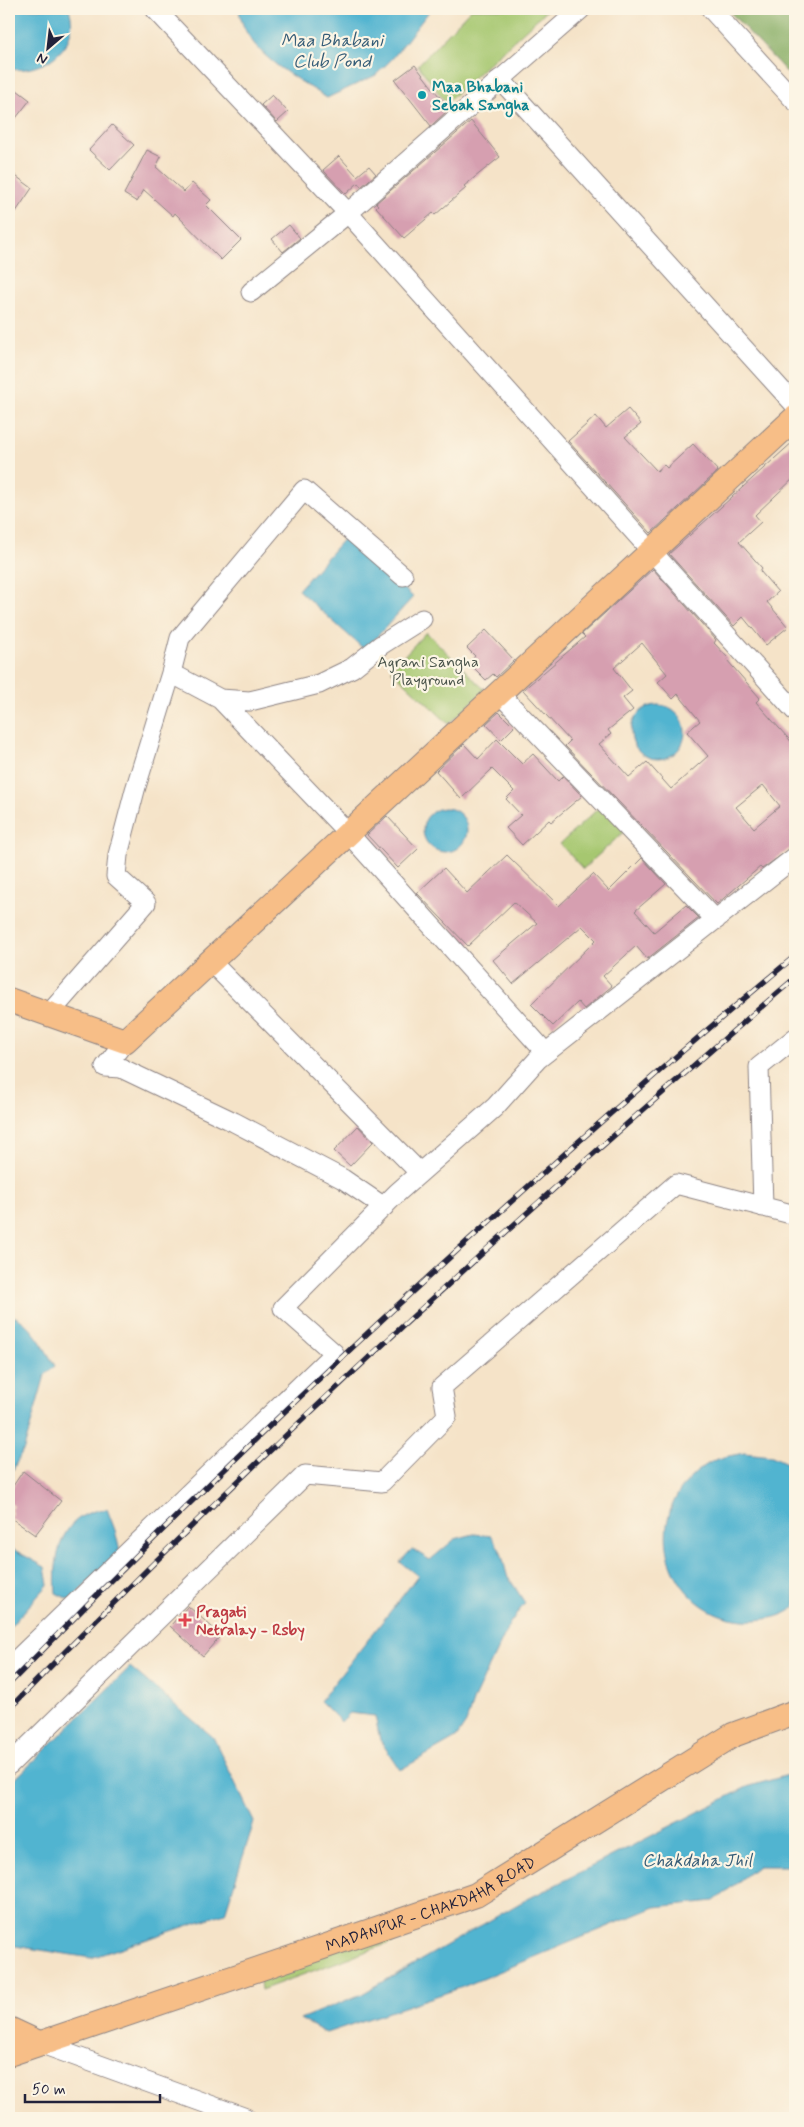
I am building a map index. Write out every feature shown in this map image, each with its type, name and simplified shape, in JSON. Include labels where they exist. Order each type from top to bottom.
[{"type":"main road","points":[[9,1000],[125,1042],[795,418]]},
{"type":"main road","name":"MADANPUR - CHAKDAHA ROAD","points":[[9,2054],[476,1895],[733,1735],[795,1712]]},
{"type":"main road","points":[[9,2029],[39,2043]]},
{"type":"street","points":[[154,9],[348,213],[795,712]]},
{"type":"street","points":[[251,292],[348,213],[580,9]]},
{"type":"street","points":[[711,9],[795,101]]},
{"type":"street","points":[[500,79],[795,405]]},
{"type":"street","points":[[49,1014],[146,903],[116,876],[135,790],[172,673],[180,638],[304,490],[403,576]]},
{"type":"street","points":[[220,699],[250,702],[319,684],[352,668],[381,645],[422,619]]},
{"type":"street","points":[[172,673],[220,699],[349,834],[546,1053]]},
{"type":"street","points":[[500,694],[716,920]]},
{"type":"street","points":[[9,1667],[334,1353],[283,1308],[384,1207],[495,1107],[546,1053],[795,857]]},
{"type":"street","points":[[211,962],[420,1173]]},
{"type":"street","points":[[763,1207],[759,1067],[795,1038]]},
{"type":"street","points":[[125,1042],[105,1067],[121,1068],[234,1122],[344,1179],[384,1207]]},
{"type":"street","points":[[9,1766],[305,1474],[382,1482],[447,1416],[442,1387],[676,1184],[795,1215]]},
{"type":"street","points":[[39,2043],[246,2118]]},
{"type":"green space","points":[[471,9],[548,9],[446,103],[418,65]]},
{"type":"green space","points":[[727,9],[795,9],[795,81]]},
{"type":"green space","name":"Agrani Sangha Playground","points":[[426,632],[485,690],[449,724],[391,670]]},
{"type":"green space","points":[[605,802],[628,828],[583,869],[560,844]]},
{"type":"green space","points":[[389,1930],[395,1941],[261,1990],[259,1973]]},
{"type":"water","points":[[9,9],[69,9],[72,23],[70,35],[65,46],[57,55],[35,67],[9,69]]},
{"type":"water","name":"Maa Bhabani Club Pond","points":[[239,9],[431,9],[392,59],[376,75],[327,98],[286,72],[260,51],[243,25]]},
{"type":"water","points":[[346,536],[413,597],[365,650],[298,590]]},
{"type":"water","points":[[658,705],[668,707],[677,713],[683,722],[685,732],[683,742],[677,751],[668,757],[658,759],[648,757],[639,751],[633,742],[631,732],[633,722],[639,713],[648,707]]},
{"type":"water","points":[[449,808],[461,814],[466,821],[466,839],[461,846],[454,851],[441,852],[433,849],[426,842],[423,826],[426,818],[433,811]]},
{"type":"water","points":[[9,1315],[16,1317],[30,1328],[55,1366],[45,1375],[24,1449],[9,1477]]},
{"type":"water","points":[[744,1453],[772,1456],[795,1467],[795,1607],[787,1613],[766,1619],[730,1618],[708,1609],[689,1594],[676,1575],[668,1553],[666,1530],[672,1506],[685,1484],[713,1461]]},
{"type":"water","points":[[107,1509],[115,1530],[120,1552],[70,1600],[56,1593],[56,1564],[63,1538],[79,1518],[91,1512]]},
{"type":"water","points":[[474,1534],[492,1536],[501,1552],[507,1575],[525,1603],[510,1623],[474,1699],[466,1723],[456,1738],[400,1770],[380,1740],[375,1716],[350,1713],[341,1722],[320,1701],[418,1576],[400,1562],[412,1549],[430,1560],[455,1539]]},
{"type":"water","points":[[9,1547],[45,1567],[48,1585],[9,1628]]},
{"type":"water","points":[[130,1667],[213,1737],[254,1822],[225,1913],[91,1958],[9,1945],[9,1785]]},
{"type":"water","name":"Chakdaha Jhil","points":[[795,1773],[795,1866],[758,1866],[714,1901],[655,1907],[460,1988],[326,2033],[300,2019],[362,1994],[520,1903],[747,1787]]},
{"type":"building","name":"Maa Bhabani Sebak Sangha","points":[[415,65],[449,109],[431,126],[395,80]]},
{"type":"building","points":[[9,84],[30,100],[9,127]]},
{"type":"building","points":[[272,95],[288,112],[277,122],[261,105]]},
{"type":"building","points":[[471,121],[500,157],[464,186],[466,188],[435,215],[433,213],[404,238],[376,207],[378,205],[376,203]]},
{"type":"building","points":[[112,125],[134,145],[110,170],[89,150]]},
{"type":"building","points":[[147,150],[161,157],[156,167],[184,192],[192,183],[211,200],[206,205],[241,240],[221,260],[175,213],[173,216],[144,190],[137,202],[124,194]]},
{"type":"building","points":[[339,156],[357,176],[369,166],[376,174],[361,187],[358,183],[346,194],[323,170]]},
{"type":"building","points":[[9,171],[32,188],[9,222]]},
{"type":"building","points":[[289,225],[300,238],[283,252],[272,239]]},
{"type":"building","points":[[628,409],[641,424],[625,437],[657,471],[664,465],[667,468],[693,444],[718,471],[651,533],[568,441],[596,416],[606,428]]},
{"type":"building","points":[[795,440],[795,477],[755,515],[761,522],[739,542],[762,568],[760,571],[778,592],[767,602],[788,627],[766,645],[743,617],[734,626],[669,554]]},
{"type":"building","points":[[653,569],[716,640],[714,643],[760,698],[756,702],[795,746],[795,845],[762,869],[760,867],[717,904],[565,746],[570,741],[523,690],[585,637],[582,634]],"holes":[[[642,643],[667,674],[658,682],[673,699],[678,694],[700,721],[687,732],[708,756],[671,789],[647,762],[629,777],[599,744],[611,734],[608,730],[633,710],[623,698],[632,691],[614,668]],[[763,785],[780,806],[754,828],[736,807]]]},
{"type":"building","points":[[486,630],[514,660],[496,677],[493,674],[486,680],[469,663],[475,656],[467,648]]},
{"type":"building","points":[[499,712],[514,727],[501,740],[486,724]]},
{"type":"building","points":[[497,739],[522,764],[533,754],[558,781],[563,776],[582,796],[551,822],[549,820],[522,845],[506,828],[521,815],[506,799],[514,791],[492,769],[461,799],[436,771],[464,744],[478,759]]},
{"type":"building","points":[[387,816],[418,849],[398,868],[367,835]]},
{"type":"building","points":[[507,855],[559,906],[593,874],[609,891],[642,858],[666,884],[635,911],[654,932],[686,905],[699,918],[647,959],[636,946],[603,976],[612,986],[584,1009],[578,1002],[553,1026],[531,1004],[596,940],[582,926],[513,984],[493,960],[537,923],[514,902],[468,946],[417,893],[444,868],[467,893]]},
{"type":"building","points":[[358,1126],[373,1142],[350,1166],[334,1151]]},
{"type":"building","points":[[23,1471],[61,1501],[35,1535],[11,1518],[13,1514],[11,1511],[14,1506],[9,1502],[9,1492]]},
{"type":"building","points":[[188,1606],[221,1635],[203,1656],[170,1626]]},
{"type":"railway","points":[[9,1684],[198,1495],[393,1310],[592,1130],[795,956]]},
{"type":"railway","points":[[9,1709],[199,1519],[393,1334],[592,1154],[795,978]]},
{"type":"place","name":"Maa Bhabani Sebak Sangha","points":[[422,95]]},
{"type":"place","name":"Pragati Netralay - Rsby","points":[[185,1620]]}]
